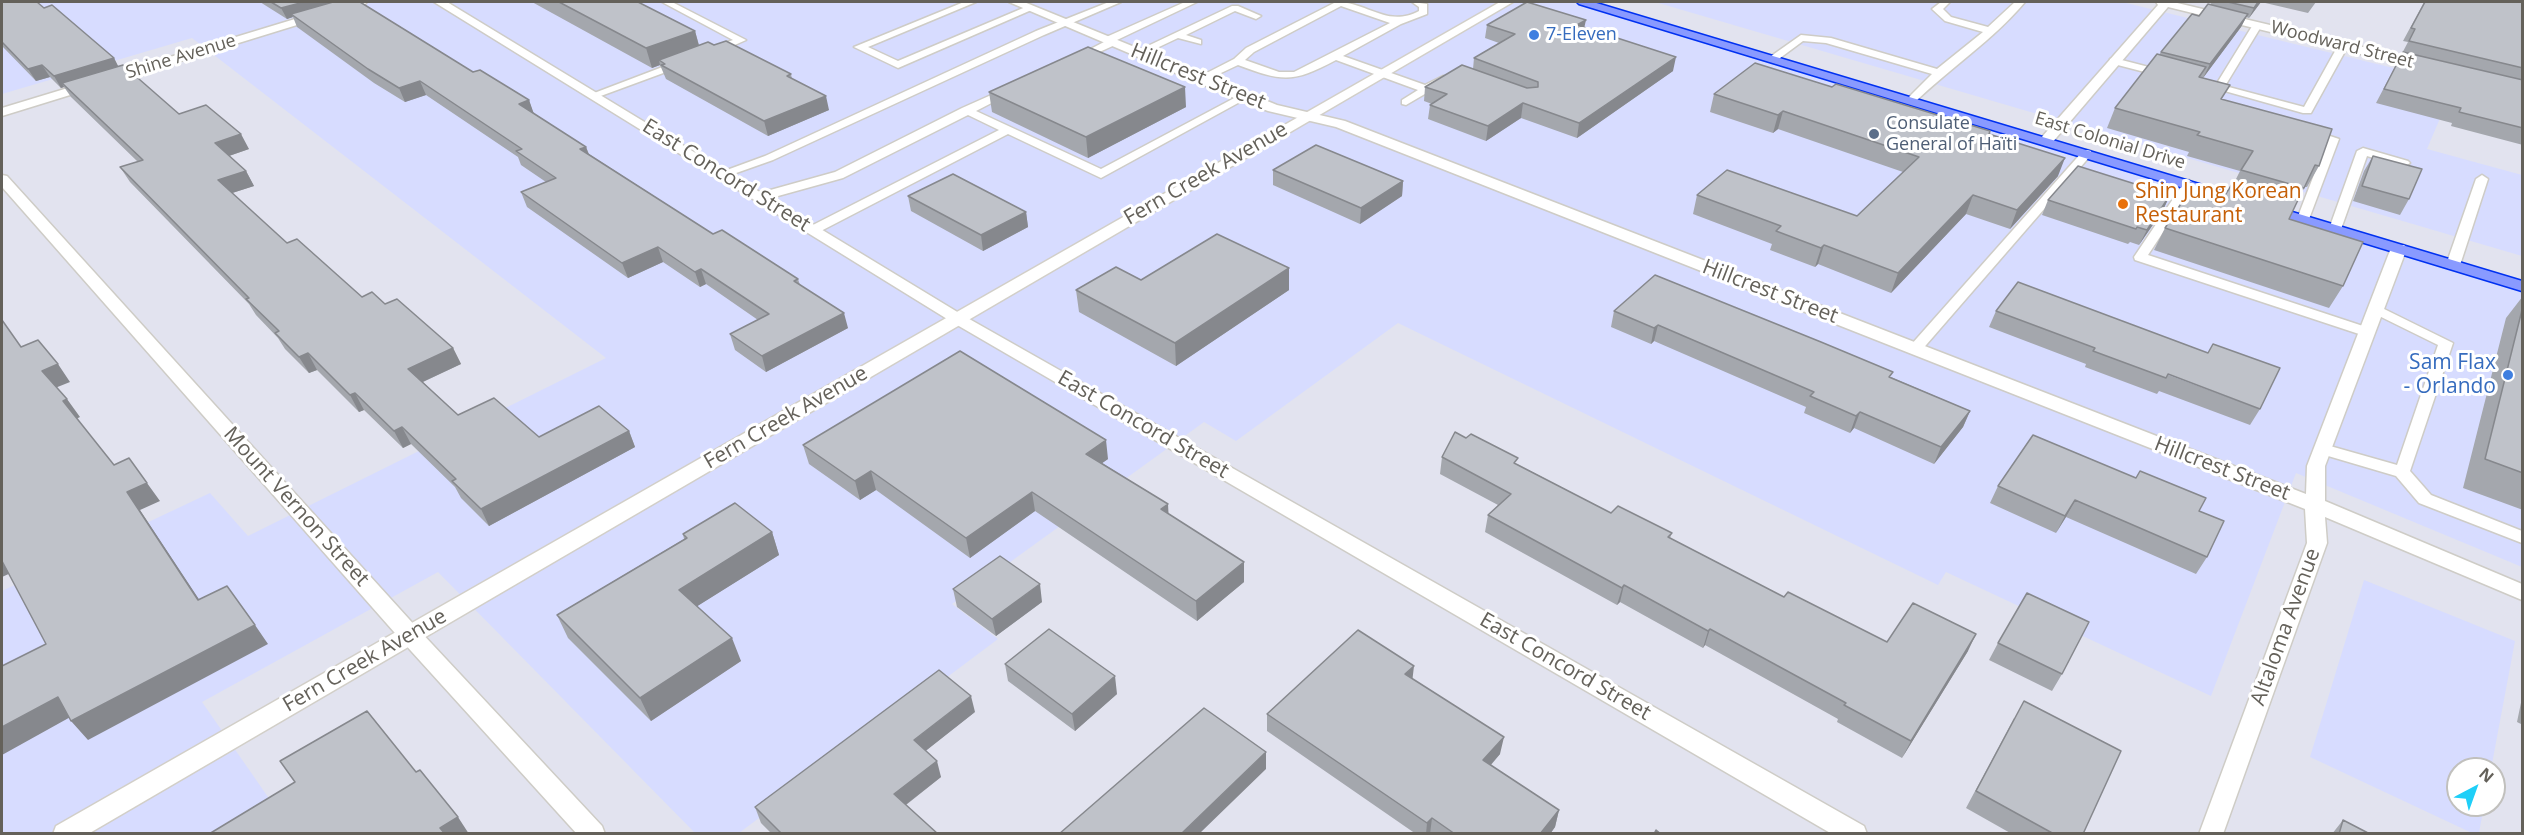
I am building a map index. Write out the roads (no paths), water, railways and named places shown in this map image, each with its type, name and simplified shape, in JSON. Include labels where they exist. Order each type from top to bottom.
[{"type":"highway","name":"East Colonial Drive","points":[[1583,2],[2523,286]]},
{"type":"street","name":"Shine Avenue","points":[[2,112],[361,2]]},
{"type":"street","name":"East Concord Street","points":[[440,2],[958,319],[1855,834]]},
{"type":"street","name":"Hillcrest Street","points":[[1014,2],[1033,6],[1067,23],[1273,108],[1350,128],[2314,506],[2523,592]]},
{"type":"street","name":"Fern Creek Avenue","points":[[65,834],[1305,116],[1507,2]]},
{"type":"street","name":"Woodward Street","points":[[2164,2],[2432,67]]},
{"type":"street","points":[[2046,141],[2164,2]]},
{"type":"street","name":"Mount Vernon Street","points":[[2,179],[410,635],[593,834]]},
{"type":"street","name":"Altaloma Avenue","points":[[2211,834],[2317,543],[2314,506],[2316,466],[2399,248]]},
{"type":"lane","points":[[594,95],[741,40],[666,2]]},
{"type":"lane","points":[[971,2],[859,47],[898,65],[1033,6]]},
{"type":"lane","points":[[722,174],[769,158],[1040,33],[1116,2]]},
{"type":"lane","points":[[1071,62],[1192,2]]},
{"type":"lane","points":[[1200,78],[1238,61],[1250,50],[1338,2],[1398,22]]},
{"type":"lane","points":[[1238,61],[1280,77],[1300,76],[1398,22],[1424,12],[1424,6],[1416,2]]},
{"type":"lane","points":[[1946,2],[1937,9],[1948,19],[1990,31]]},
{"type":"lane","points":[[1911,100],[2020,2]]},
{"type":"lane","points":[[1138,53],[1235,8],[1256,16]]},
{"type":"lane","points":[[2257,25],[2214,87],[2307,111],[2343,46]]},
{"type":"lane","points":[[1178,35],[1197,42]]},
{"type":"lane","points":[[1772,59],[1801,38],[1827,40],[1940,73]]},
{"type":"lane","points":[[1335,56],[1426,89]]},
{"type":"lane","points":[[2114,61],[2177,77]]},
{"type":"lane","points":[[1406,102],[1455,72]]},
{"type":"lane","points":[[760,198],[838,175],[1018,86]]},
{"type":"lane","points":[[966,110],[1101,174],[1244,97]]},
{"type":"lane","points":[[813,230],[1008,130]]},
{"type":"lane","points":[[2302,130],[2333,139],[2303,219]]},
{"type":"lane","points":[[2335,229],[2363,151],[2404,163]]},
{"type":"lane","points":[[1915,349],[2087,153]]},
{"type":"lane","points":[[2453,265],[2482,179]]},
{"type":"lane","points":[[2188,184],[2140,257],[2367,332]]},
{"type":"lane","points":[[2376,309],[2446,343],[2402,472]]},
{"type":"lane","points":[[2323,449],[2402,472],[2425,499],[2523,537]]},
{"type":"place","name":"7-Eleven","points":[[1534,35]]},
{"type":"place","name":"Consulate General of Haïti","points":[[1874,134]]},
{"type":"place","name":"Shin Jung Korean Restaurant","points":[[2123,204]]},
{"type":"place","name":"Sam Flax - Orlando","points":[[2508,375]]}]
